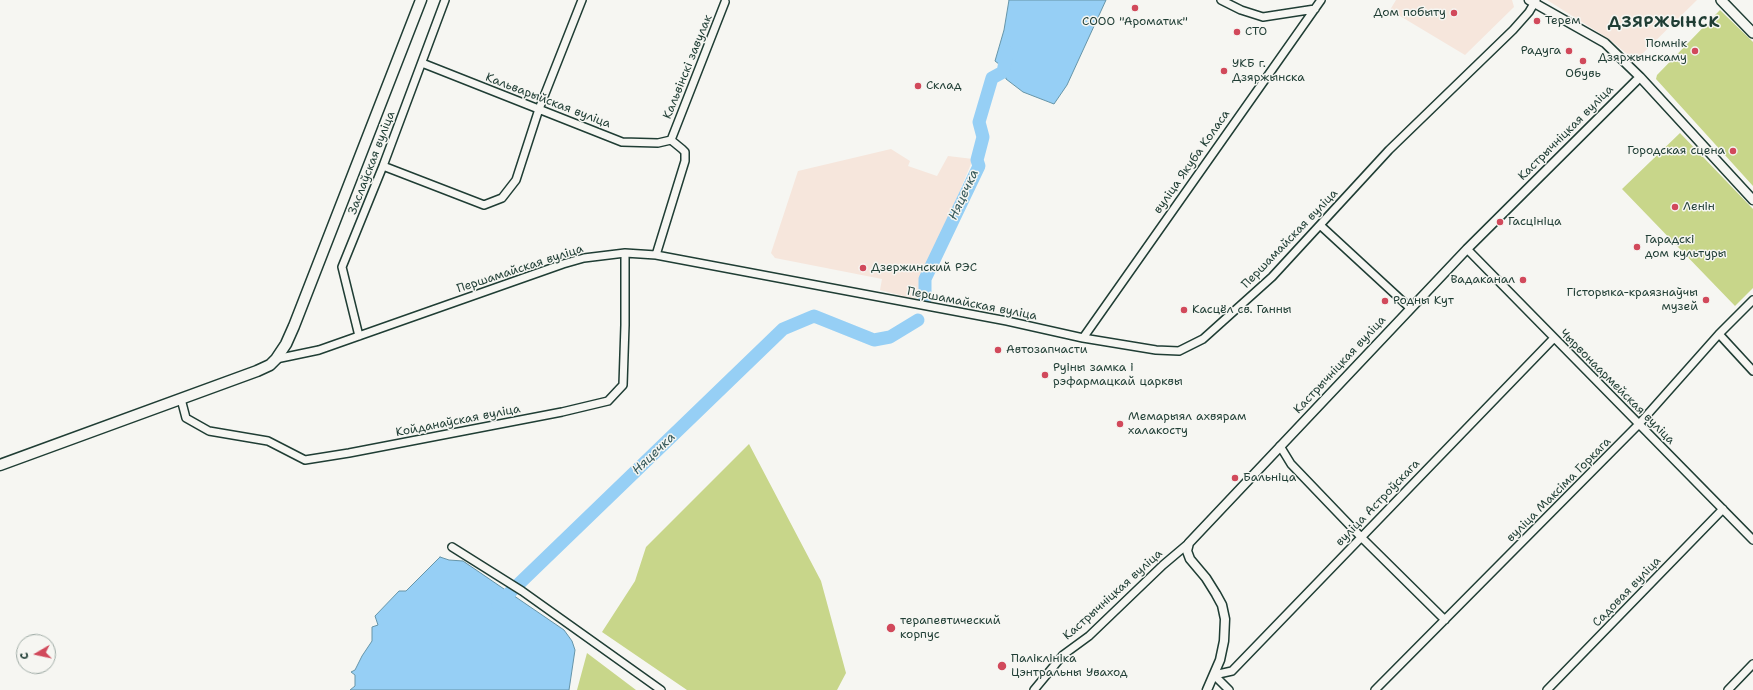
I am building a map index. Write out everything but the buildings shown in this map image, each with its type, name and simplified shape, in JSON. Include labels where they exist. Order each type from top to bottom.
[{"type":"main road","points":[[0,465],[257,371],[270,365],[276,359],[286,344],[294,326],[421,0]]},
{"type":"main road","points":[[1721,0],[1753,33]]},
{"type":"street","name":"Заслаўская вуліца","points":[[359,336],[342,267],[383,166],[445,0]]},
{"type":"street","points":[[383,166],[484,205],[502,198],[516,180],[539,109],[581,0]]},
{"type":"street","points":[[1221,0],[1241,10],[1264,17],[1315,9]]},
{"type":"street","name":"вуліца Якуба Коласа","points":[[1083,338],[1321,0]]},
{"type":"street","name":"Першамайская вуліца","points":[[276,359],[319,350],[563,264],[584,258],[625,253],[656,255],[1007,321],[1083,338],[1156,350],[1179,351],[1203,339],[1272,277],[1389,150],[1513,30],[1529,12],[1533,1]]},
{"type":"street","points":[[1533,1],[1605,43],[1640,77],[1753,200]]},
{"type":"street","name":"Кальвінскі завулак","points":[[670,140],[726,2]]},
{"type":"street","name":"Кальварыйская вуліца","points":[[422,63],[622,142],[658,143],[670,140]]},
{"type":"street","name":"Кастрычніцкая вуліца","points":[[1034,690],[1063,655],[1107,620],[1189,543],[1467,248],[1640,77]]},
{"type":"street","points":[[656,255],[685,160],[685,152],[670,140]]},
{"type":"street","points":[[1320,225],[1410,308]]},
{"type":"street","name":"Чырвонаармейская вуліца","points":[[1467,248],[1753,540]]},
{"type":"street","name":"Койданаўская вуліца","points":[[181,399],[186,418],[209,431],[268,441],[305,460],[349,453],[608,401],[623,385],[626,325],[625,253]]},
{"type":"street","name":"вуліца Максіма Горкага","points":[[1375,690],[1639,424],[1719,334],[1753,300]]},
{"type":"street","points":[[1719,334],[1753,371]]},
{"type":"street","name":"вуліца Астроўскага","points":[[1214,675],[1232,671],[1554,338]]},
{"type":"street","points":[[1280,446],[1291,464],[1361,537],[1445,620]]},
{"type":"street","name":"Садовая вуліца","points":[[1547,690],[1723,509]]},
{"type":"street","points":[[1189,543],[1187,551],[1190,559],[1206,578],[1216,594],[1222,605],[1225,620],[1224,641],[1220,660],[1207,690]]},
{"type":"street","points":[[452,547],[522,591],[661,690]]},
{"type":"street","points":[[1728,690],[1753,665]]},
{"type":"street","points":[[1214,675],[1229,690]]},
{"type":"shaded area","points":[[1396,0],[1512,0],[1514,7],[1465,55],[1390,10]]},
{"type":"shaded area","points":[[1547,0],[1697,0],[1638,58],[1633,59],[1609,39]]},
{"type":"shaded area","points":[[891,149],[910,161],[908,166],[937,176],[948,156],[973,159],[915,299],[880,290],[882,279],[775,258],[771,253],[798,171]]},
{"type":"green space","points":[[1720,10],[1753,42],[1753,186],[1656,79],[1657,75]]},
{"type":"green space","points":[[1680,133],[1753,209],[1753,288],[1735,306],[1622,189]]},
{"type":"green space","points":[[749,444],[821,581],[846,673],[837,690],[687,690],[602,632],[635,581],[646,547]]},
{"type":"green space","points":[[587,653],[636,690],[577,690]]},
{"type":"water","points":[[1009,0],[1106,0],[1067,85],[1054,104],[1023,92],[1006,79],[1004,68],[995,61],[1004,30]]},
{"type":"water","points":[[440,557],[449,560],[463,561],[564,630],[572,641],[575,650],[569,690],[350,690],[355,686],[355,675],[351,672],[355,670],[372,641],[372,627],[378,625],[375,616],[399,591],[406,591]]},
{"type":"waterway","name":"Няцечка","points":[[925,299],[925,279],[979,166],[977,160],[983,137],[979,122],[992,78],[1003,72],[1007,52]]},
{"type":"waterway","name":"Няцечка","points":[[498,604],[783,329],[814,316],[874,340],[890,337],[918,320]]},
{"type":"place","name":"СООО \"Ароматик\"","points":[[1135,8]]},
{"type":"place","name":"Дом побыту","points":[[1454,13]]},
{"type":"place","name":"Терем","points":[[1537,21]]},
{"type":"place","name":"СТО","points":[[1237,32]]},
{"type":"place","name":"Радуга","points":[[1569,51]]},
{"type":"place","name":"Помнік Дзяржынскаму","points":[[1695,51]]},
{"type":"place","name":"Обувь","points":[[1583,61]]},
{"type":"place","name":"УКБ г. Дзяржынска","points":[[1224,71]]},
{"type":"place","name":"Склад","points":[[918,86]]},
{"type":"place","name":"Городская сцена","points":[[1733,151]]},
{"type":"place","name":"Ленін","points":[[1675,207]]},
{"type":"place","name":"Гасцініца","points":[[1500,222]]},
{"type":"place","name":"Гарадскі дом культуры","points":[[1637,247]]},
{"type":"place","name":"Дзержинский РЭС","points":[[863,268]]},
{"type":"place","name":"Вадаканал","points":[[1523,280]]},
{"type":"place","name":"Гісторыка-краязнаўчы музей","points":[[1706,300]]},
{"type":"place","name":"Родны Кут","points":[[1385,301]]},
{"type":"place","name":"Касцёл св. Ганны","points":[[1184,310]]},
{"type":"place","name":"Автозапчасти","points":[[998,350]]},
{"type":"place","name":"Руіны замка і рэфармацкай царквы","points":[[1045,375]]},
{"type":"place","name":"Мемарыял ахвярам халакосту","points":[[1120,424]]},
{"type":"place","name":"Бальніца","points":[[1235,478]]},
{"type":"place","name":"терапевтический корпус","points":[[891,628]]},
{"type":"place","name":"Паліклініка Цэнтральны Уваход","points":[[1002,666]]},
{"type":"district","name":"ДЗЯРЖЫНСК","points":[[1664,23]]}]
